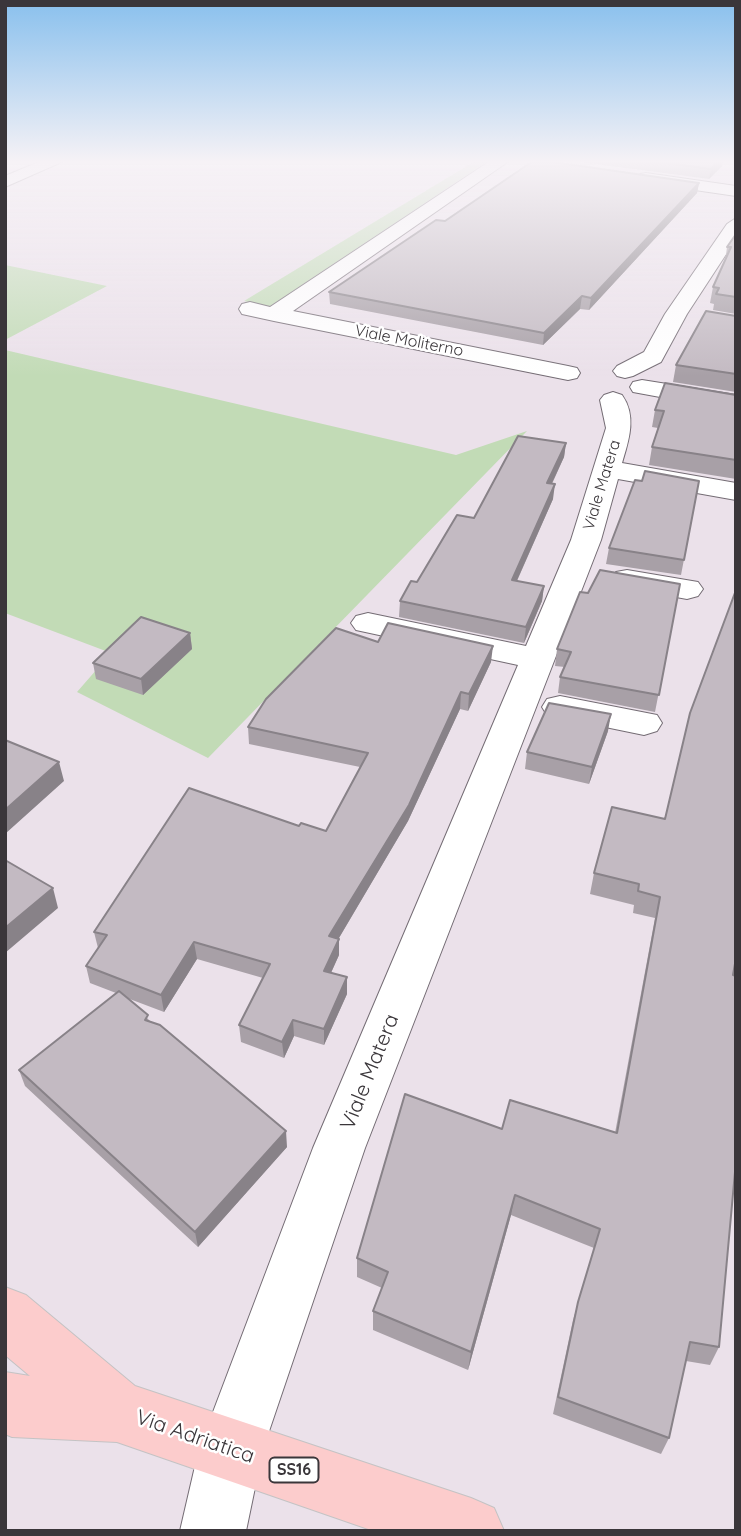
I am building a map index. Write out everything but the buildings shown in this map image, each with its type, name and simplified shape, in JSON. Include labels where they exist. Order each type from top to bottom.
[{"type":"main road","name":"Via Adriatica","points":[[5,1316],[117,1411]]},
{"type":"main road","name":"Via Adriatica","points":[[5,1403],[12,1406],[117,1411],[471,1531]]},
{"type":"street","points":[[274,314],[395,233]]},
{"type":"street","points":[[607,383],[653,356],[676,314],[726,258],[733,233]]},
{"type":"street","name":"Viale Moliterno","points":[[250,309],[607,383]]},
{"type":"street","points":[[676,314],[700,318]]},
{"type":"street","points":[[607,383],[736,403]]},
{"type":"street","name":"Viale Matera","points":[[213,1531],[231,1449],[339,1148],[586,540],[619,428],[607,383]]},
{"type":"street","points":[[606,468],[736,492]]},
{"type":"street","points":[[574,570],[687,589]]},
{"type":"street","points":[[368,623],[537,659]]},
{"type":"street","points":[[520,700],[644,723]]},
{"type":"green space","points":[[357,233],[380,233],[269,307],[244,301]]},
{"type":"green space","points":[[5,265],[107,286],[5,340]]},
{"type":"green space","points":[[5,350],[456,455],[527,431],[208,758],[77,692],[111,653],[5,613]]}]
